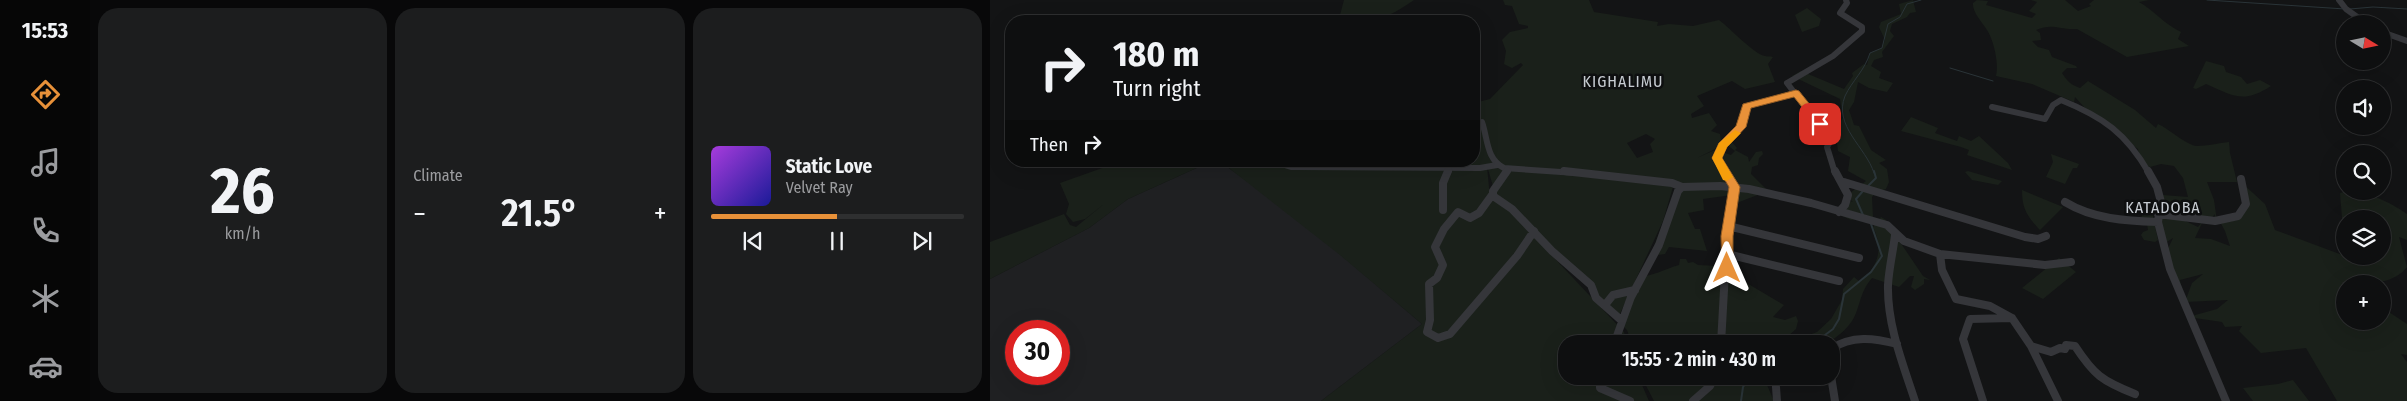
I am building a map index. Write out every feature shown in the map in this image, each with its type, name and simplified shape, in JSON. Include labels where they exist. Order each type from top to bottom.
[{"type":"street","points":[[1839,212],[1846,206],[1848,198],[1844,182],[1835,172],[1833,166],[1831,154],[1827,147],[1830,142],[1829,138],[1788,82],[1833,56],[1858,36],[1863,29],[1840,13],[1847,3],[1846,0]]},
{"type":"street","points":[[2339,0],[2346,10],[2354,15]]},
{"type":"street","points":[[2391,35],[2407,41]]},
{"type":"street","points":[[1722,335],[1728,226],[1734,187],[1717,158],[1722,146],[1741,127],[1747,106],[1796,93]]},
{"type":"street","points":[[1992,107],[2045,119],[2053,105],[2061,100],[2095,116],[2124,137],[2136,150],[2159,194],[2161,204],[2158,218],[2170,269],[2226,401]]},
{"type":"street","points":[[1482,122],[1491,159],[1497,165]]},
{"type":"street","points":[[1480,166],[1497,165],[1509,169],[1557,170],[1661,181],[1682,187],[1734,187],[1787,197],[1887,225],[1895,235],[1921,249],[1940,254],[2045,265],[2071,262]]},
{"type":"street","points":[[1443,210],[1443,183],[1450,167]]},
{"type":"street","points":[[1509,169],[1476,216],[1470,218],[1458,212],[1439,237],[1435,247],[1443,265],[1437,278],[1429,284],[1430,320],[1427,332],[1440,338],[1450,334],[1517,256],[1534,231]]},
{"type":"street","points":[[2065,202],[2075,208],[2121,221],[2158,218],[2214,221],[2238,216],[2246,202],[2241,179]]},
{"type":"street","points":[[1844,182],[2025,238],[2038,239],[2046,236]]},
{"type":"street","points":[[1617,335],[1621,320],[1635,290],[1654,256],[1679,189],[1682,187]]},
{"type":"street","points":[[1492,195],[1512,209],[1591,285],[1596,298],[1621,320]]},
{"type":"street","points":[[1728,226],[1859,258]]},
{"type":"street","points":[[1895,235],[1888,292],[1897,344],[1915,401]]},
{"type":"street","points":[[1727,254],[1839,281]]},
{"type":"street","points":[[1940,254],[1942,270],[1956,299],[1990,306],[2012,318],[2031,346],[2058,401]]},
{"type":"street","points":[[1606,305],[1613,295],[1635,290]]},
{"type":"street","points":[[1983,401],[1965,347],[1963,334],[1970,319],[2001,320],[2012,318]]},
{"type":"street","points":[[1840,345],[1850,340],[1872,339],[1897,344]]},
{"type":"street","points":[[2031,346],[2051,352],[2065,348],[2066,345],[2075,346],[2083,361],[2094,372],[2114,386],[2135,394]]},
{"type":"street","points":[[1600,385],[1600,388],[1630,401]]},
{"type":"street","points":[[1693,401],[1710,385]]},
{"type":"street","points":[[1832,385],[1835,401]]},
{"type":"street","points":[[1776,387],[1777,401]]},
{"type":"shaded area","points":[[1344,0],[1414,0],[1389,15],[1340,15]]},
{"type":"shaded area","points":[[1503,0],[1589,0],[1594,12],[1658,22],[1657,26],[1669,24],[1693,26],[1719,20],[1755,51],[1765,56],[1773,57],[1768,64],[1775,82],[1745,89],[1732,81],[1697,96],[1704,106],[1691,114],[1692,118],[1709,113],[1717,125],[1711,131],[1720,134],[1721,142],[1715,149],[1697,158],[1715,150],[1731,155],[1735,151],[1726,144],[1731,141],[1737,148],[1735,150],[1748,157],[1749,162],[1756,152],[1762,151],[1763,154],[1759,158],[1758,165],[1752,167],[1751,174],[1768,191],[1734,204],[1732,195],[1703,199],[1704,210],[1688,213],[1695,229],[1700,229],[1707,251],[1669,247],[1665,254],[1650,256],[1674,195],[1675,180],[1663,221],[1617,320],[1593,289],[1496,196],[1487,166],[1490,198],[1509,210],[1624,332],[1625,335],[1558,335],[1558,385],[1642,385],[1649,401],[1321,401],[1422,324],[1340,255],[1228,167],[1480,167],[1480,102],[1490,99],[1523,65],[1521,63],[1512,68],[1504,64],[1506,51],[1502,40],[1510,32],[1528,28],[1528,26],[1519,24],[1512,6],[1505,5]],"holes":[[[1646,134],[1655,139],[1650,144],[1653,152],[1637,158],[1627,143]]]},
{"type":"shaded area","points":[[1913,0],[1916,12],[1910,13],[1907,17],[1892,24],[1890,31],[1894,36],[1882,52],[1883,57],[1874,60],[1871,66],[1881,72],[1879,78],[1893,83],[1887,92],[1869,88],[1858,82],[1854,102],[1849,110],[1854,125],[1859,126],[1871,150],[1886,160],[1879,163],[1887,169],[1889,182],[1886,189],[1876,192],[1872,197],[1873,217],[1851,220],[1833,212],[1846,200],[1853,202],[1846,196],[1866,181],[1848,171],[1850,157],[1838,151],[1835,128],[1843,118],[1840,99],[1792,76],[1801,71],[1844,89],[1853,76],[1852,73],[1864,64],[1867,65],[1870,53],[1882,48],[1885,40],[1879,27],[1881,22],[1901,14],[1899,4]]},
{"type":"shaded area","points":[[1977,0],[1988,1],[1986,5],[2032,18],[2036,14],[2029,11],[2037,2],[2031,0],[2065,0],[2078,11],[2091,6],[2089,4],[2094,0],[2149,0],[2139,2],[2181,32],[2178,39],[2189,46],[2127,57],[2077,29],[2042,28],[2036,30],[2040,33],[2041,40],[2032,41],[2038,47],[2049,50],[2052,57],[2076,66],[2077,68],[2067,68],[2062,73],[2072,84],[2080,88],[2088,81],[2135,110],[2156,128],[2158,124],[2188,143],[2197,146],[2229,142],[2237,182],[2207,182],[2214,200],[2217,221],[2214,220],[2215,214],[2210,220],[2179,218],[2198,227],[2203,221],[2195,238],[2211,239],[2230,246],[2219,220],[2235,221],[2243,206],[2242,183],[2265,204],[2275,230],[2336,253],[2336,265],[2391,265],[2391,210],[2341,210],[2341,200],[2382,200],[2407,214],[2407,240],[2399,237],[2407,267],[2401,273],[2391,278],[2391,275],[2336,275],[2336,330],[2391,330],[2391,313],[2407,324],[2407,355],[2401,354],[2407,362],[2407,401],[2337,401],[2306,348],[2261,353],[2239,331],[2242,326],[2225,327],[2222,322],[2188,317],[2217,309],[2228,300],[2185,302],[2192,283],[2203,274],[2180,280],[2183,304],[2165,255],[2173,238],[2162,245],[2161,200],[2163,195],[2188,197],[2183,178],[2174,166],[2161,164],[2150,167],[2140,163],[2138,149],[2085,108],[2075,97],[2074,102],[2032,84],[1996,76],[1996,59],[1992,40],[1976,13],[1973,3]]},
{"type":"shaded area","points":[[1807,8],[1821,19],[1819,26],[1802,32],[1795,15]]},
{"type":"shaded area","points":[[2206,61],[2224,66],[2226,72],[2241,77],[2247,84],[2260,80],[2271,86],[2261,92],[2246,96],[2231,95],[2206,84],[2196,89],[2193,88]]},
{"type":"shaded area","points":[[1911,117],[1938,128],[1935,133],[1957,141],[1959,136],[1971,141],[1979,136],[2008,163],[2012,170],[1967,155],[1969,150],[1961,147],[1901,131]]},
{"type":"shaded area","points":[[2051,154],[2079,164],[2077,168],[2073,168],[2065,184],[2046,177],[2053,162]]},
{"type":"shaded area","points":[[1105,167],[1199,167],[1128,199],[1089,228],[990,279],[990,242],[1064,214],[1070,225],[1076,227],[1104,204],[1085,219],[1073,222],[1066,214],[1069,204],[1060,183]]},
{"type":"shaded area","points":[[1199,167],[1227,167],[1335,250],[1422,324],[1321,401],[990,401],[990,279],[1089,228],[1128,199]]},
{"type":"shaded area","points":[[1968,171],[2002,181],[1998,185],[1972,180],[1965,172]]},
{"type":"shaded area","points":[[2022,190],[2063,207],[2040,230],[2026,212]]},
{"type":"shaded area","points":[[2157,204],[2153,217],[2158,240],[2155,242],[2144,240],[2141,235],[2148,230],[2147,224],[2141,218],[2146,206]]},
{"type":"shaded area","points":[[1881,217],[1886,220],[1885,226],[1902,245],[1923,276],[1930,280],[1924,279],[1924,284],[1915,290],[1911,287],[1914,276],[1910,276],[1899,287],[1872,278],[1864,290],[1856,313],[1844,330],[1838,335],[1809,335],[1817,332],[1831,319],[1842,300],[1843,289],[1854,277],[1860,282],[1875,264],[1878,243],[1873,227]]},
{"type":"shaded area","points":[[2059,258],[2076,272],[2043,299],[2022,288]]},
{"type":"shaded area","points":[[1680,259],[1686,259],[1688,263],[1718,266],[1784,305],[1773,317],[1785,320],[1796,316],[1798,321],[1796,329],[1789,335],[1629,335],[1627,330],[1619,322],[1639,277],[1679,265]]},
{"type":"shaded area","points":[[2293,380],[2309,401],[2253,401],[2243,388],[2278,384]]},
{"type":"shaded area","points":[[1646,385],[1767,385],[1774,401],[1654,401]]},
{"type":"waterway","points":[[1874,173],[1870,163],[1847,127],[1842,107],[1845,96],[1865,65],[1870,53],[1882,48],[1888,24],[1900,17],[1907,4],[1921,0]]},
{"type":"waterway","points":[[2207,0],[2345,9]]},
{"type":"waterway","points":[[2350,9],[2373,7],[2407,9]]},
{"type":"waterway","points":[[1950,68],[1993,81]]},
{"type":"waterway","points":[[1868,186],[1876,178],[1874,171]]},
{"type":"waterway","points":[[1863,191],[1856,199],[1863,215]]},
{"type":"waterway","points":[[1825,335],[1833,329],[1839,319],[1844,294],[1871,272],[1882,256],[1871,224]]},
{"type":"waterway","points":[[1741,401],[1744,385]]},
{"type":"slow traffic","points":[[1727,177],[1717,158],[1722,146],[1735,133]]},
{"type":"district","name":"KIGHALIMU","points":[[1623,81]]},
{"type":"district","name":"KATADOBA","points":[[2163,207]]},
{"type":"route","points":[[1727,268],[1727,236],[1734,187],[1722,170],[1717,158],[1722,146],[1741,127],[1747,106],[1796,93],[1820,124]]}]
